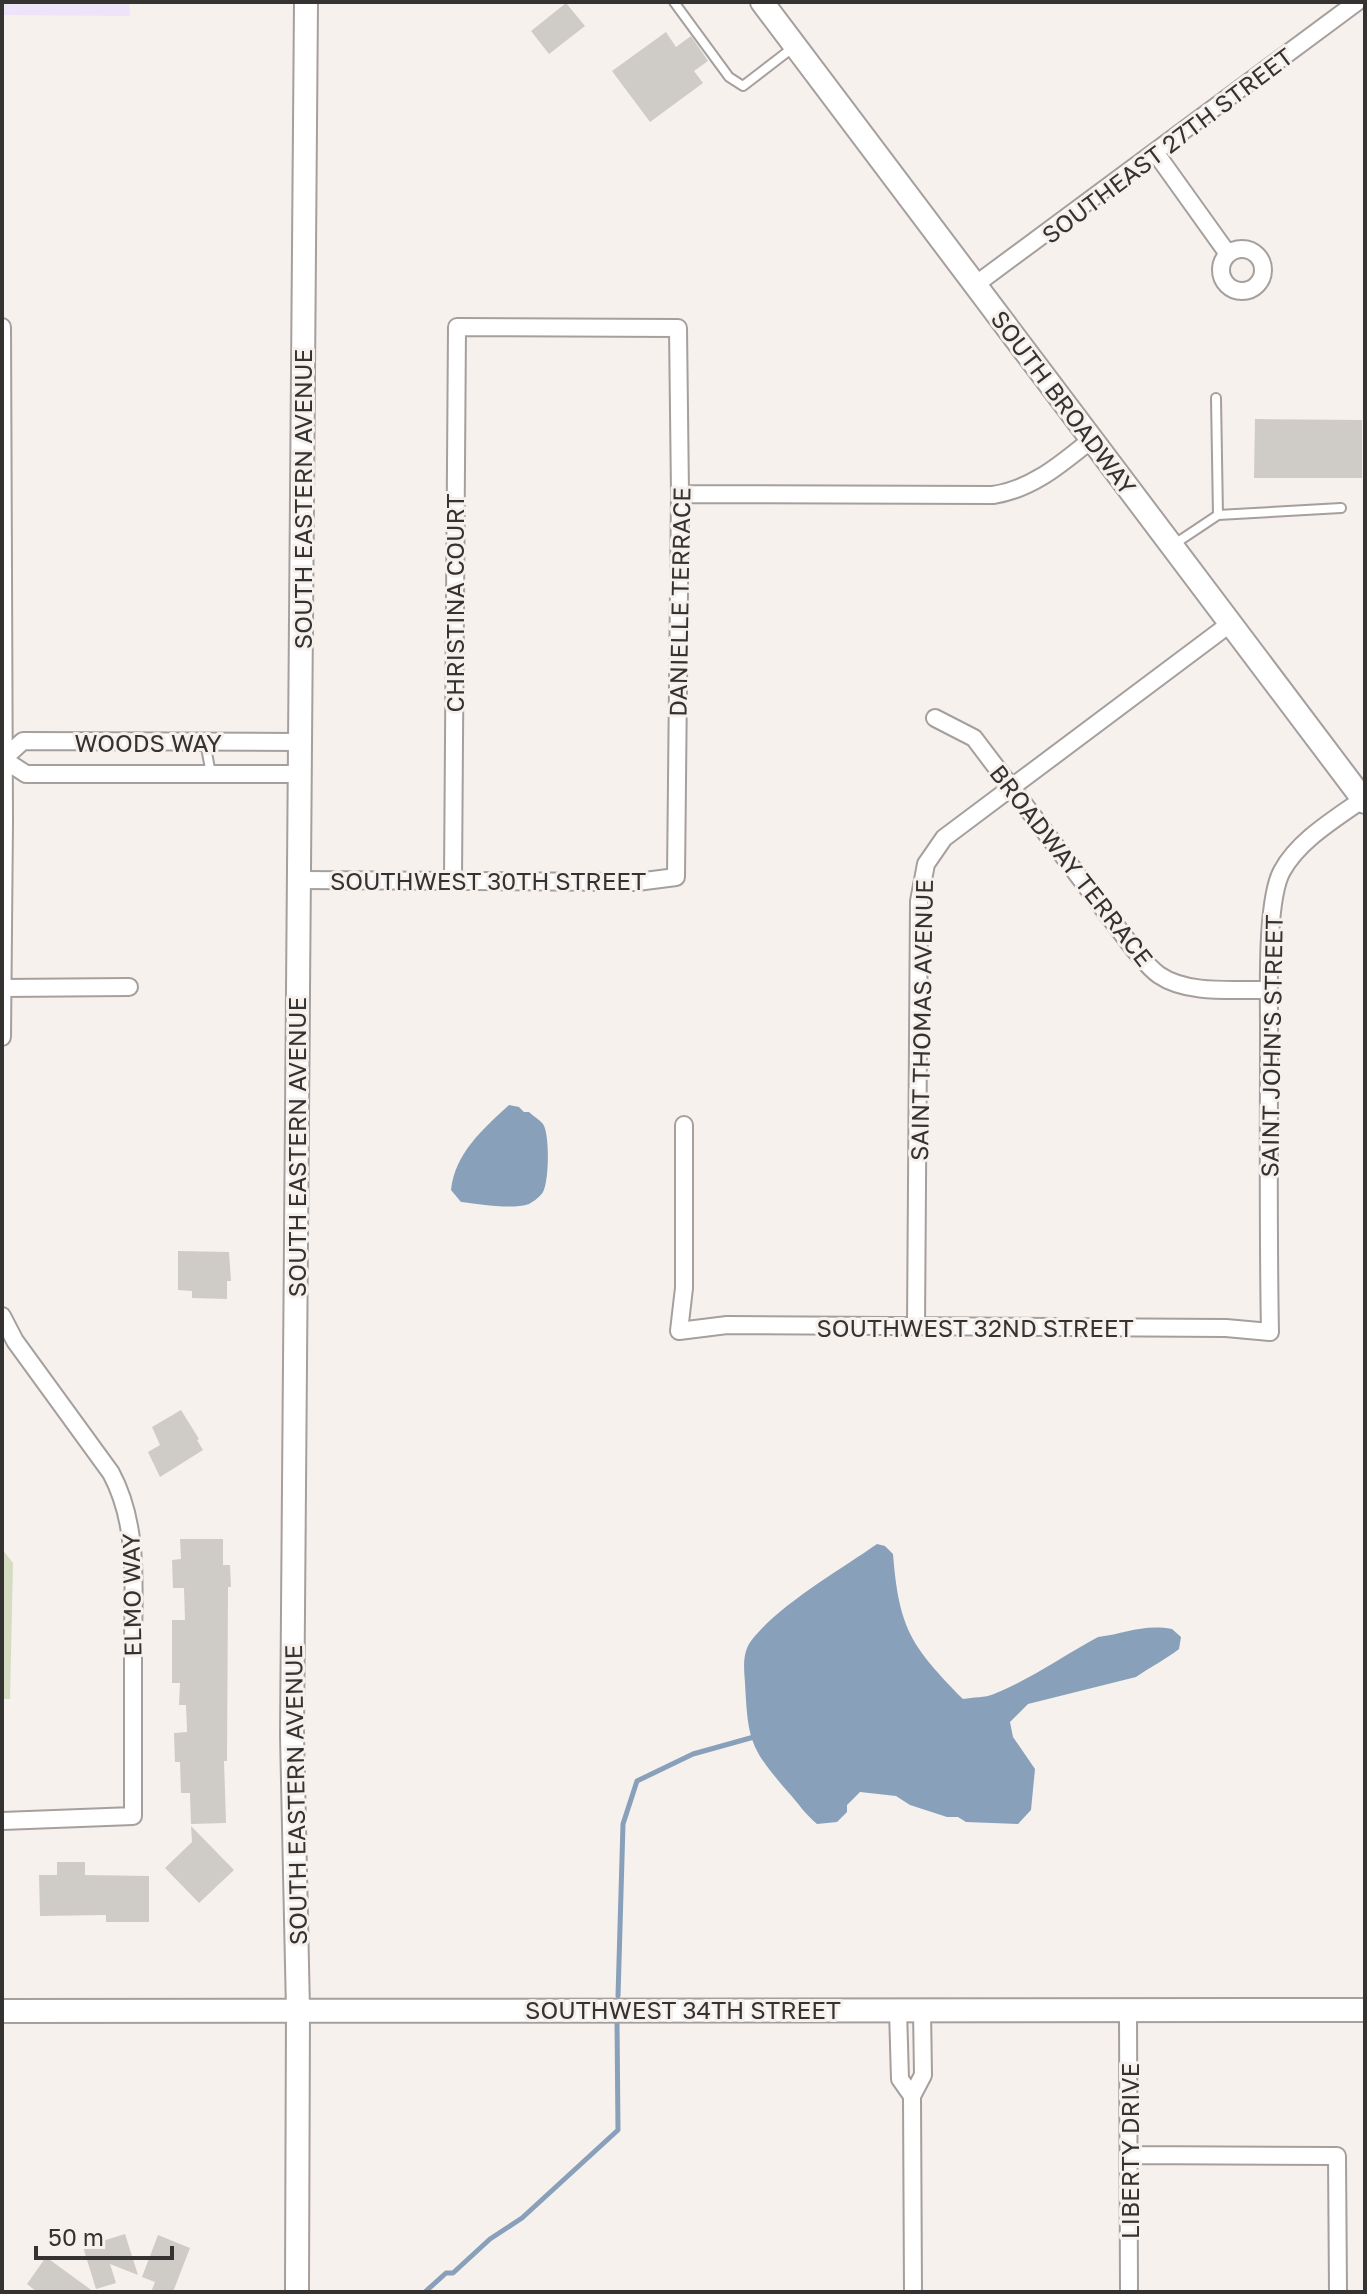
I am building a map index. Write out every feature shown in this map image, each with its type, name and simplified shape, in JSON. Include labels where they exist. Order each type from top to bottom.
[{"type":"street","name":"SOUTH EASTERN AVENUE","points":[[297,2292],[298,2010],[292,1719],[306,2]]},
{"type":"street","name":"SOUTH BROADWAY","points":[[762,2],[1364,800]]},
{"type":"street","name":"SOUTHEAST 27TH STREET","points":[[975,285],[1357,2]]},
{"type":"street","points":[[1155,152],[1228,254]]},
{"type":"street","points":[[2,327],[2,1037]]},
{"type":"street","name":"CHRISTINA COURT","points":[[453,880],[457,327],[678,328]]},
{"type":"street","name":"DANIELLE TERRACE","points":[[676,877],[680,494],[678,328]]},
{"type":"street","points":[[680,494],[993,495],[1027,486],[1063,463],[1092,439]]},
{"type":"street","name":"SAINT THOMAS AVENUE","points":[[916,1327],[919,901],[922,880],[933,851],[944,838],[1231,623]]},
{"type":"street","name":"BROADWAY TERRACE","points":[[935,718],[974,738],[1133,948],[1157,974],[1172,982],[1191,986],[1269,990]]},
{"type":"street","name":"WOODS WAY","points":[[300,742],[23,741],[2,759],[26,774],[300,774]]},
{"type":"street","name":"SAINT JOHN'S STREET","points":[[1270,1332],[1269,990],[1274,892],[1281,873],[1308,840],[1364,800]]},
{"type":"street","name":"SOUTHWEST 30TH STREET","points":[[299,880],[637,882],[676,877]]},
{"type":"street","points":[[2,988],[129,987]]},
{"type":"street","name":"SOUTHWEST 32ND STREET","points":[[684,1125],[684,1288],[679,1331],[727,1325],[1226,1328],[1270,1332]]},
{"type":"street","name":"ELMO WAY","points":[[2,1316],[15,1341],[111,1473],[123,1495],[128,1515],[132,1566],[133,1816],[2,1821]]},
{"type":"street","points":[[898,2010],[900,2079],[912,2096]]},
{"type":"street","points":[[913,2292],[912,2096],[923,2075],[922,2010]]},
{"type":"street","name":"LIBERTY DRIVE","points":[[1128,2010],[1129,2292]]},
{"type":"street","name":"SOUTHWEST 34TH STREET","points":[[2,2011],[1365,2010]]},
{"type":"street","points":[[1129,2155],[1337,2156],[1338,2292]]},
{"type":"lane","points":[[674,2],[729,77],[743,86],[795,46]]},
{"type":"lane","points":[[1216,398],[1218,515]]},
{"type":"lane","points":[[1172,545],[1218,515],[1341,508]]},
{"type":"lane","points":[[205,742],[211,774]]},
{"type":"shaded area","points":[[2,2],[129,2],[130,16],[2,15]]},
{"type":"green space","points":[[2,1549],[13,1563],[10,1699],[2,1699]]},
{"type":"water","points":[[509,1105],[529,1112],[542,1122],[545,1129],[548,1158],[543,1192],[533,1202],[522,1206],[461,1202],[451,1190],[458,1164],[472,1143]]},
{"type":"water","points":[[877,1544],[885,1546],[893,1554],[899,1601],[911,1635],[931,1665],[963,1699],[987,1696],[1007,1688],[1098,1637],[1142,1629],[1172,1629],[1181,1637],[1179,1649],[1136,1677],[1028,1704],[1010,1722],[1013,1737],[1035,1769],[1031,1810],[1018,1824],[966,1822],[958,1817],[947,1817],[910,1805],[896,1796],[860,1792],[847,1805],[847,1812],[837,1822],[817,1824],[775,1777],[753,1743],[748,1718],[745,1656],[751,1641],[776,1615]]},
{"type":"building","points":[[566,3],[585,26],[549,54],[531,31]]},
{"type":"building","points":[[666,32],[676,47],[691,36],[708,61],[694,71],[703,83],[650,122],[612,71]]},
{"type":"building","points":[[1255,419],[1362,420],[1362,478],[1254,478]]},
{"type":"building","points":[[178,1251],[229,1252],[231,1281],[227,1281],[227,1299],[192,1298],[192,1291],[178,1290]]},
{"type":"building","points":[[181,1410],[203,1450],[160,1477],[148,1452],[160,1445],[152,1427]]},
{"type":"building","points":[[180,1539],[223,1539],[223,1565],[230,1565],[227,1761],[224,1761],[226,1823],[191,1824],[190,1793],[181,1793],[180,1762],[175,1762],[174,1733],[187,1732],[186,1705],[179,1705],[180,1683],[172,1683],[172,1620],[185,1620],[184,1588],[173,1588],[172,1560],[181,1559]]},
{"type":"building","points":[[191,1826],[234,1870],[199,1903],[165,1868],[192,1842]]},
{"type":"building","points":[[57,1862],[85,1862],[85,1875],[149,1876],[149,1922],[106,1922],[106,1915],[40,1916],[39,1875],[57,1875]]},
{"type":"building","points":[[125,2234],[138,2275],[110,2264],[116,2283],[96,2289],[83,2247]]},
{"type":"building","points":[[158,2235],[190,2248],[173,2292],[151,2292],[155,2282],[142,2277]]},
{"type":"building","points":[[46,2257],[94,2292],[37,2292],[27,2284]]},
{"type":"waterway","points":[[618,1996],[623,1824],[637,1781],[693,1754],[754,1737]]},
{"type":"waterway","points":[[425,2292],[446,2273],[453,2273],[490,2239],[522,2218],[618,2130],[617,2021]]}]
